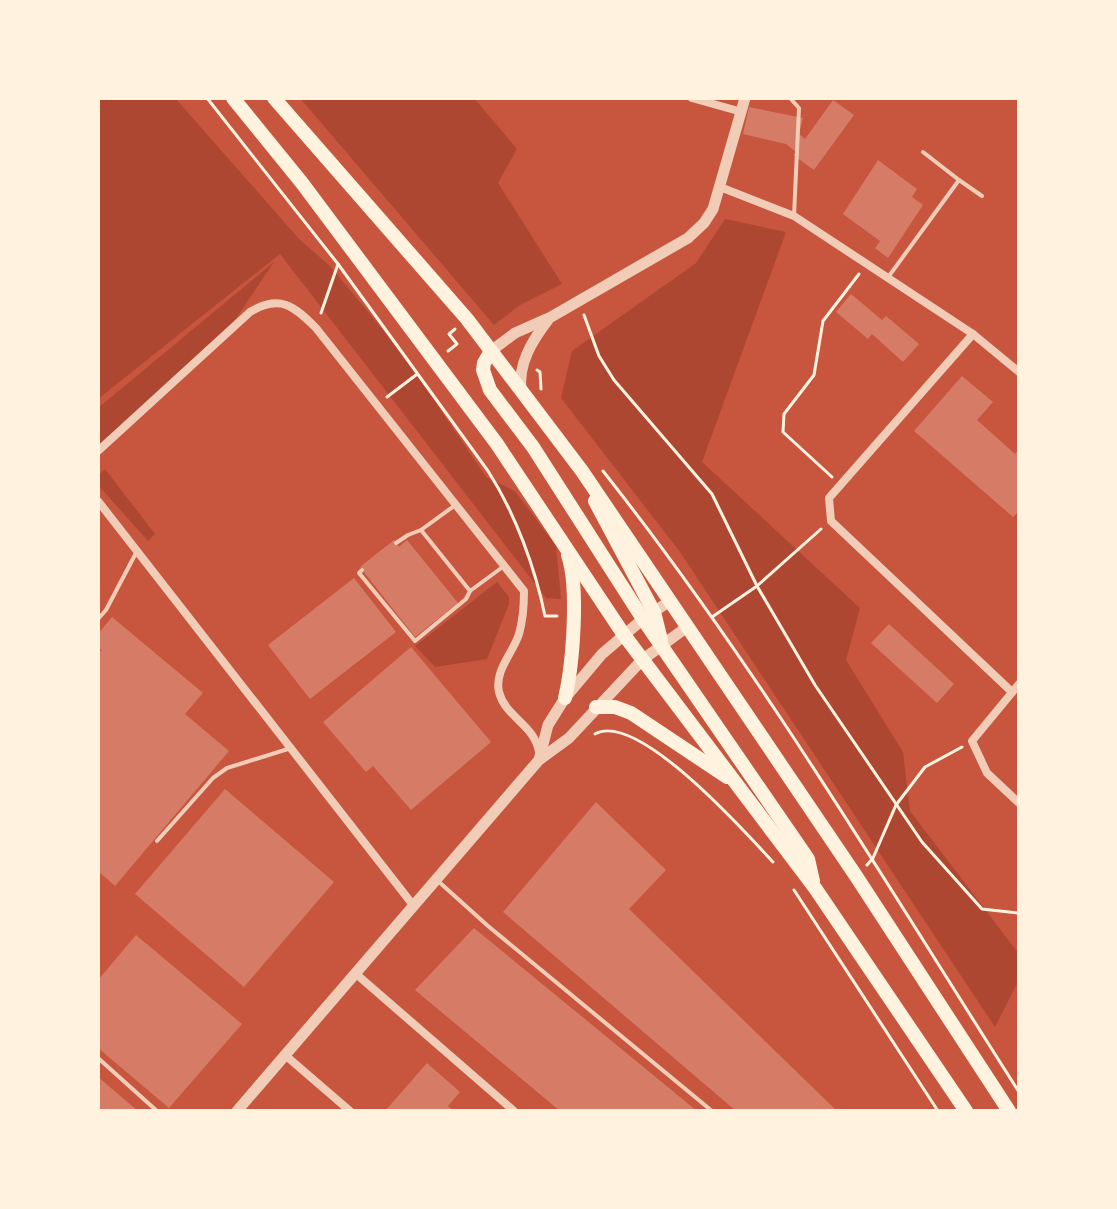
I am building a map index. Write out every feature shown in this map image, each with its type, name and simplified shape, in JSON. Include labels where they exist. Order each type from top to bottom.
[{"type":"highway","points":[[233,98],[302,183],[445,372],[563,540],[624,635],[815,888],[966,1111]]},
{"type":"highway","points":[[274,98],[459,309],[582,471],[856,876],[1009,1111]]},
{"type":"highway","points":[[491,351],[484,363],[486,384],[649,616]]},
{"type":"highway","points":[[582,471],[661,645],[808,859],[815,888]]},
{"type":"highway","points":[[563,540],[572,578],[571,668],[565,698]]},
{"type":"highway","points":[[596,707],[615,707],[631,713],[738,784]]},
{"type":"street","points":[[692,98],[742,112]]},
{"type":"street","points":[[491,351],[515,333],[551,317],[688,238],[704,223],[713,209],[745,98]]},
{"type":"street","points":[[720,187],[794,216],[973,334],[1019,372]]},
{"type":"street","points":[[98,451],[250,312],[262,304],[276,302],[291,306],[316,328],[524,591],[519,635],[503,666],[498,688],[502,700],[536,738],[539,760]]},
{"type":"street","points":[[521,391],[524,358],[551,317]]},
{"type":"street","points":[[973,334],[829,498],[831,521],[1012,692]]},
{"type":"street","points":[[98,501],[413,905]]},
{"type":"street","points":[[518,720],[539,725],[553,714],[602,654],[670,601]]},
{"type":"street","points":[[237,1111],[539,760],[569,738],[642,660],[687,627]]},
{"type":"street","points":[[1019,684],[972,741],[987,773],[1019,803]]},
{"type":"street","points":[[539,760],[553,714]]},
{"type":"street","points":[[355,973],[514,1111]]},
{"type":"street","points":[[285,1055],[350,1111]]},
{"type":"lane","points":[[790,98],[799,108],[794,216]]},
{"type":"lane","points":[[923,152],[982,196]]},
{"type":"lane","points":[[887,278],[959,180]]},
{"type":"lane","points":[[396,543],[456,505]]},
{"type":"lane","points":[[421,530],[470,591]]},
{"type":"lane","points":[[98,619],[106,610],[136,553]]},
{"type":"lane","points":[[362,570],[359,573],[415,641],[466,599],[470,591],[504,566]]},
{"type":"lane","points":[[157,841],[213,778],[227,768],[290,748]]},
{"type":"lane","points":[[436,879],[488,926],[712,1111]]},
{"type":"lane","points":[[98,1058],[157,1111]]},
{"type":"path","points":[[207,98],[338,264],[501,492],[540,594],[545,616]]},
{"type":"path","points":[[316,328],[338,264]]},
{"type":"path","points":[[841,485],[783,432],[784,414],[814,375],[823,321],[866,264]]},
{"type":"path","points":[[578,301],[599,356],[614,380],[712,494],[757,586],[815,685],[922,842],[982,909],[1019,913]]},
{"type":"path","points":[[540,372],[542,392]]},
{"type":"path","points":[[603,471],[671,556],[712,617],[873,858],[1019,1092]]},
{"type":"path","points":[[712,617],[757,586],[831,521]]},
{"type":"path","points":[[569,738],[585,741],[599,731],[612,730],[638,741],[675,764],[718,803],[781,871]]},
{"type":"path","points":[[873,858],[896,805],[925,767],[972,741]]},
{"type":"path","points":[[790,884],[938,1111]]},
{"type":"shaded area","points":[[98,98],[175,98],[299,239],[330,266],[403,354],[486,477],[515,491],[556,546],[561,599],[546,598],[280,254],[98,399]]},
{"type":"shaded area","points":[[300,98],[474,98],[517,149],[498,183],[562,284],[520,305],[494,325]]},
{"type":"shaded area","points":[[725,219],[786,232],[702,462],[860,608],[846,660],[903,752],[910,811],[1019,954],[1019,980],[995,1027],[680,552],[561,398],[572,351],[696,263]]},
{"type":"shaded area","points":[[274,262],[224,336],[98,445],[98,408]]},
{"type":"shaded area","points":[[105,469],[155,534],[148,541],[98,485],[98,476]]},
{"type":"shaded area","points":[[497,582],[509,597],[509,604],[487,659],[435,667],[415,646]]},
{"type":"building","points":[[833,100],[854,115],[814,170],[793,155],[796,152],[786,144],[743,134],[749,107],[803,118],[799,134],[805,139]]},
{"type":"building","points":[[878,160],[917,189],[912,197],[923,205],[888,258],[875,248],[880,241],[843,214]]},
{"type":"building","points":[[851,294],[882,320],[886,316],[919,344],[903,362],[872,334],[868,339],[836,312]]},
{"type":"building","points":[[962,376],[993,402],[977,420],[1015,454],[1019,449],[1019,511],[1013,517],[914,431]]},
{"type":"building","points":[[394,540],[399,547],[407,540],[458,603],[415,637],[360,567]]},
{"type":"building","points":[[354,578],[396,632],[310,699],[268,645]]},
{"type":"building","points":[[112,617],[203,693],[185,714],[229,751],[115,886],[98,871],[98,654],[102,650],[98,647],[98,634]]},
{"type":"building","points":[[889,624],[954,684],[937,703],[871,643]]},
{"type":"building","points":[[411,647],[491,742],[411,810],[373,766],[366,772],[323,722]]},
{"type":"building","points":[[225,789],[334,882],[244,987],[135,894]]},
{"type":"building","points":[[596,802],[666,870],[629,909],[837,1111],[736,1111],[503,912]]},
{"type":"building","points":[[474,928],[697,1111],[560,1111],[415,990]]},
{"type":"building","points":[[136,935],[242,1024],[169,1108],[98,1048],[98,980]]},
{"type":"building","points":[[427,1063],[460,1092],[448,1106],[454,1111],[385,1111]]},
{"type":"building","points":[[98,1077],[138,1111],[98,1111]]}]
